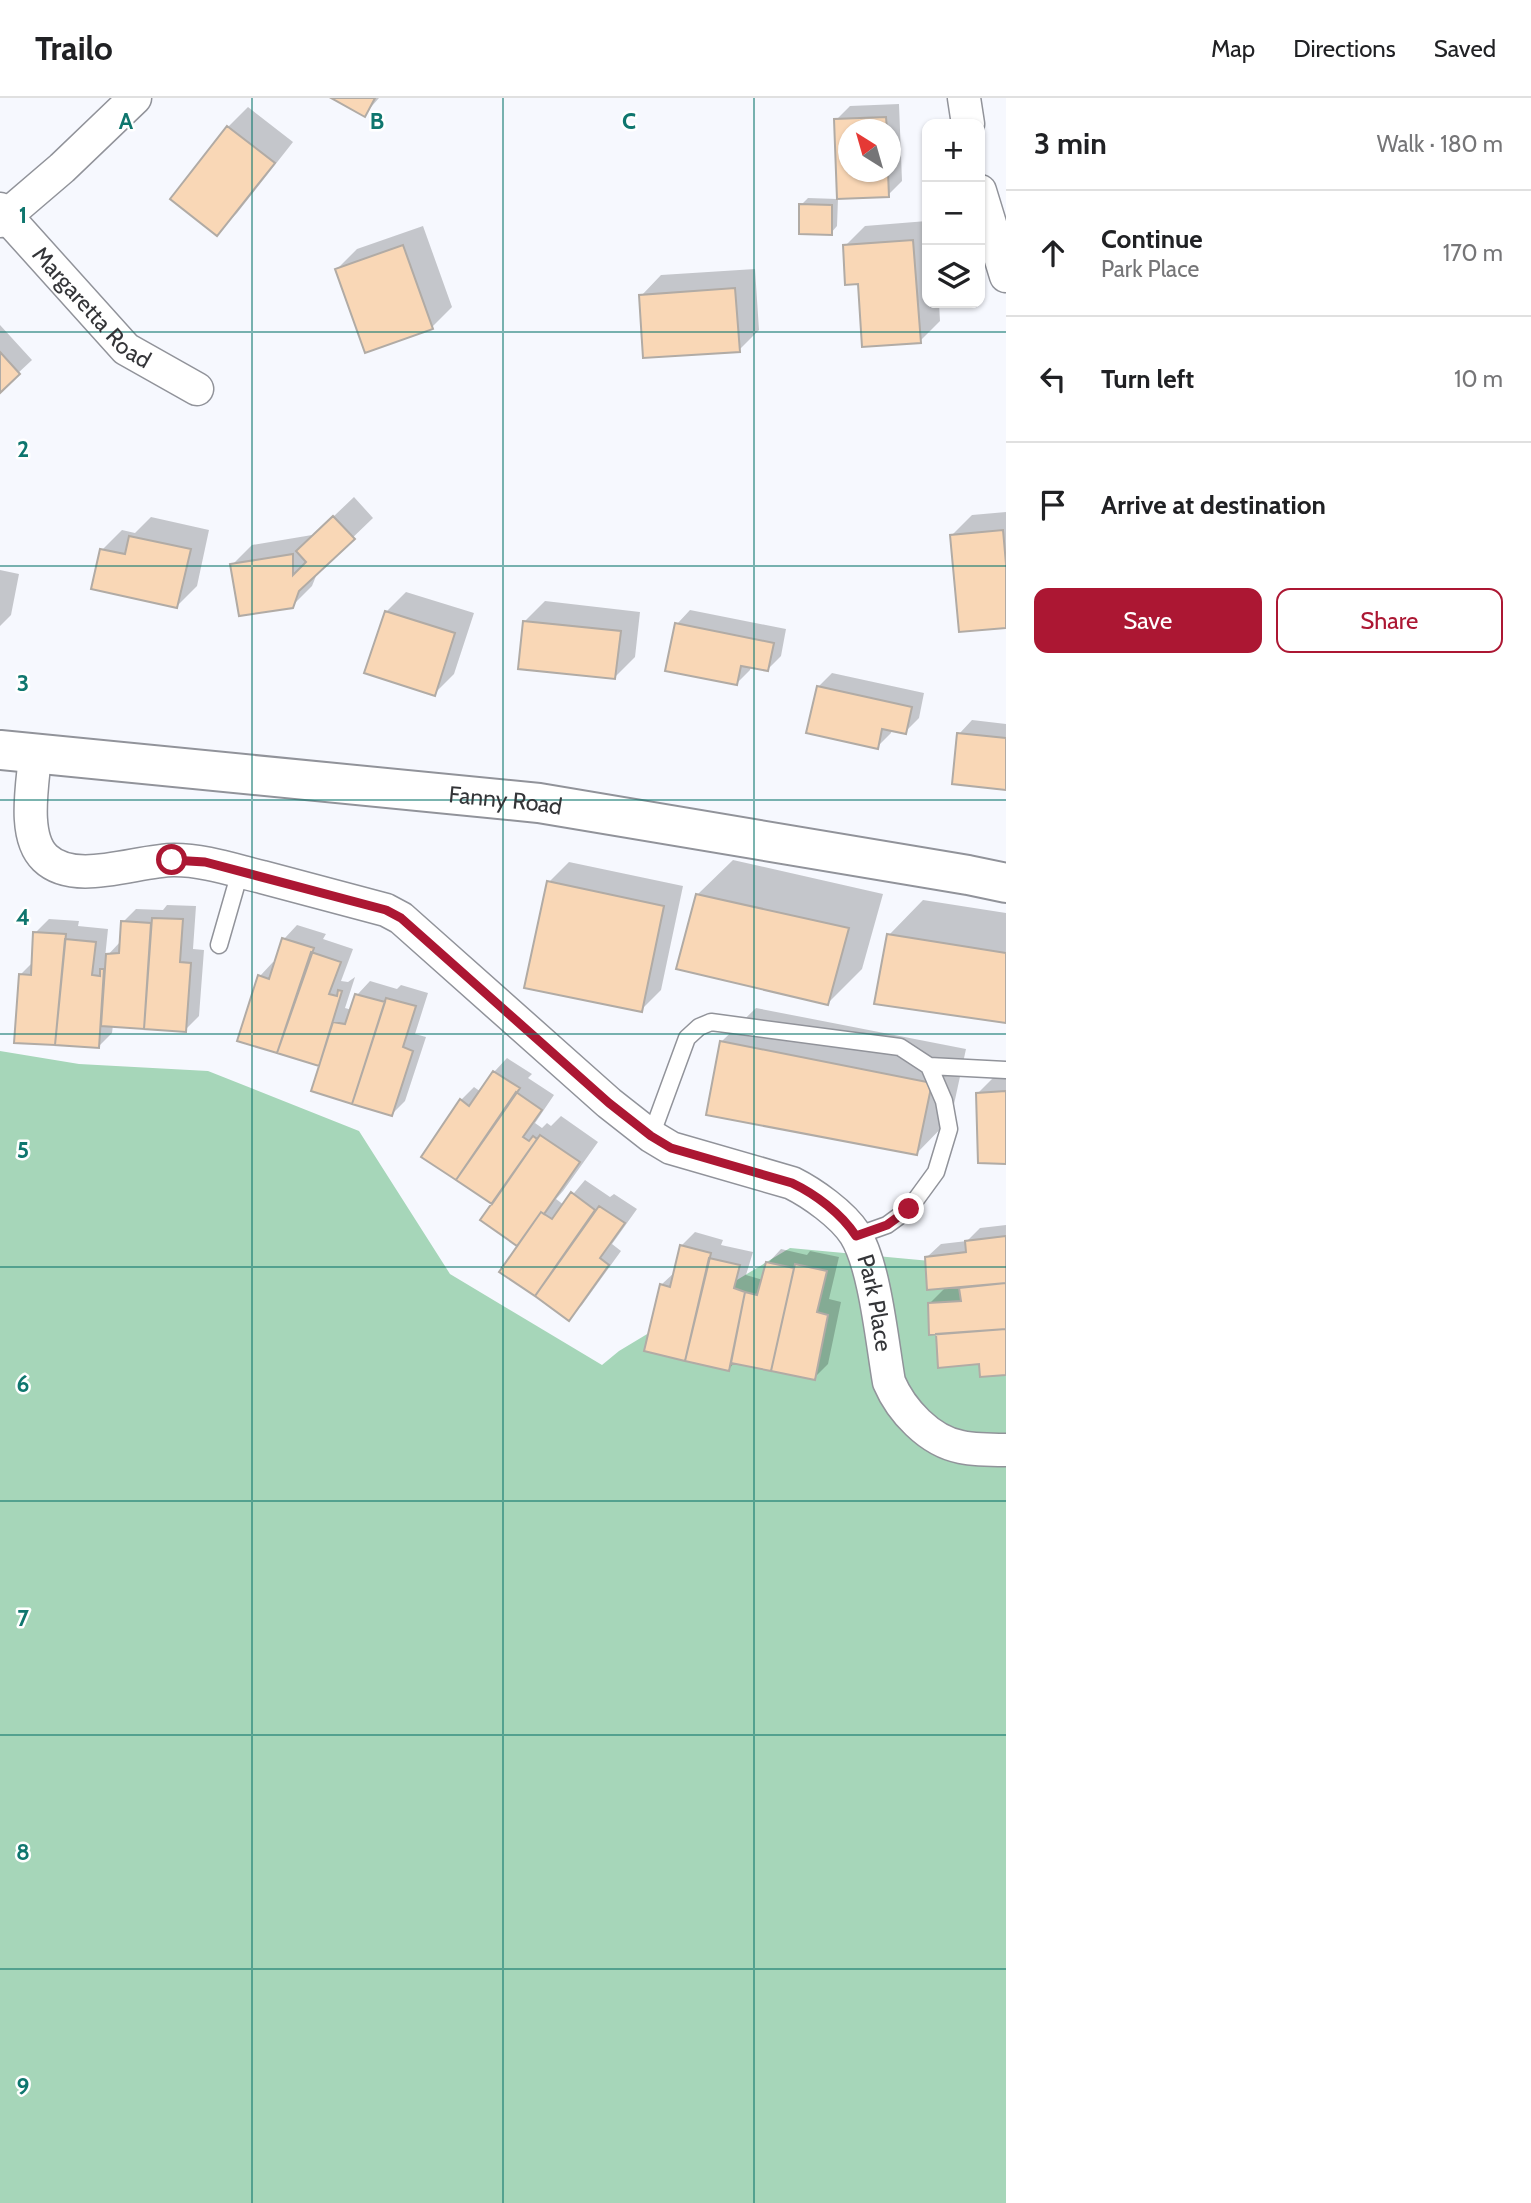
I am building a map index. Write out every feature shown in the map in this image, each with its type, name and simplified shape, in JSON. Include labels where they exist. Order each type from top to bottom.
[{"type":"main road","name":"Fanny Road","points":[[17,752],[539,803],[1006,883]]},
{"type":"street","points":[[2,216],[62,167],[135,98]]},
{"type":"street","points":[[964,98],[967,119]]},
{"type":"street","points":[[985,207],[1006,276]]},
{"type":"street","name":"Margaretta Road","points":[[2,216],[126,349],[198,389]]},
{"type":"street","name":"Park Place","points":[[17,752],[39,850],[54,865],[70,870],[92,871],[172,860],[205,862],[386,910],[401,918],[609,1103],[651,1136],[671,1148],[792,1183],[809,1191],[829,1207],[856,1236],[872,1282],[889,1382],[895,1397],[938,1438],[958,1447],[1006,1450]]},
{"type":"lane","points":[[219,945],[240,872]]},
{"type":"lane","points":[[651,1136],[687,1038],[699,1027],[711,1022],[900,1047],[929,1066],[1006,1070]]},
{"type":"lane","points":[[856,1236],[887,1225],[909,1209],[936,1172],[949,1129],[944,1101],[929,1066]]},
{"type":"green space","points":[[0,1051],[79,1064],[208,1071],[359,1131],[450,1274],[602,1365],[619,1351],[790,1248],[1006,1268],[1006,2203],[0,2203]]},
{"type":"building","points":[[331,98],[375,98],[365,117]]},
{"type":"building","points":[[886,117],[838,119],[838,182],[888,182],[889,197],[837,199],[834,119]]},
{"type":"building","points":[[227,126],[275,163],[217,236],[170,199]]},
{"type":"building","points":[[799,204],[832,205],[832,235],[799,234]]},
{"type":"building","points":[[913,240],[921,343],[862,347],[858,284],[845,285],[843,245]]},
{"type":"building","points":[[403,245],[433,329],[365,353],[335,269]]},
{"type":"building","points":[[735,288],[740,352],[643,358],[639,295]]},
{"type":"building","points":[[0,352],[20,374],[0,393]]},
{"type":"building","points":[[333,516],[355,539],[299,591],[293,608],[239,616],[230,564],[293,554],[293,575],[306,562],[296,551]]},
{"type":"building","points":[[1003,530],[1006,628],[959,632],[950,535]]},
{"type":"building","points":[[129,536],[191,549],[177,608],[91,589],[100,549],[125,554]]},
{"type":"building","points":[[385,611],[455,633],[435,696],[364,673]]},
{"type":"building","points":[[523,621],[621,631],[615,679],[518,669]]},
{"type":"building","points":[[675,623],[774,643],[768,671],[741,666],[737,685],[665,671]]},
{"type":"building","points":[[817,686],[912,707],[906,734],[882,729],[878,749],[806,733]]},
{"type":"building","points":[[957,733],[1006,738],[1006,790],[952,784]]},
{"type":"building","points":[[547,881],[664,906],[642,1012],[524,988]]},
{"type":"building","points":[[696,894],[849,928],[828,1005],[676,969]]},
{"type":"building","points":[[152,918],[183,919],[180,962],[191,963],[186,1032],[144,1029]]},
{"type":"building","points":[[121,921],[151,923],[144,1029],[101,1026],[106,954],[119,953]]},
{"type":"building","points":[[33,932],[66,934],[55,1045],[14,1043],[19,974],[31,975]]},
{"type":"building","points":[[887,934],[1006,953],[1006,1023],[874,1004]]},
{"type":"building","points":[[282,938],[314,948],[277,1053],[237,1041],[258,975],[269,979]]},
{"type":"building","points":[[65,939],[96,942],[92,975],[100,976],[100,969],[104,969],[99,1048],[55,1045]]},
{"type":"building","points":[[311,952],[341,962],[329,994],[337,996],[338,990],[342,991],[319,1066],[277,1053]]},
{"type":"building","points":[[355,994],[385,1002],[352,1104],[311,1091],[333,1022],[345,1024]]},
{"type":"building","points":[[386,998],[416,1006],[403,1047],[413,1051],[392,1116],[352,1104]]},
{"type":"building","points":[[720,1041],[932,1083],[917,1155],[706,1115]]},
{"type":"building","points":[[493,1071],[520,1088],[456,1180],[421,1157],[460,1099],[469,1106]]},
{"type":"building","points":[[1006,1091],[1006,1164],[978,1163],[976,1093]]},
{"type":"building","points":[[516,1092],[542,1110],[523,1137],[529,1141],[533,1136],[537,1139],[492,1204],[456,1180]]},
{"type":"building","points":[[540,1135],[580,1162],[544,1214],[541,1212],[517,1246],[480,1220]]},
{"type":"building","points":[[571,1192],[595,1210],[535,1296],[499,1272],[541,1212],[552,1219]]},
{"type":"building","points":[[599,1206],[625,1223],[600,1258],[609,1265],[569,1321],[535,1296]]},
{"type":"building","points":[[1006,1236],[1006,1283],[927,1290],[925,1257],[966,1252],[965,1241]]},
{"type":"building","points":[[680,1245],[711,1253],[685,1361],[644,1351],[660,1284],[670,1287]]},
{"type":"building","points":[[709,1258],[740,1265],[734,1288],[745,1292],[729,1371],[685,1361]]},
{"type":"building","points":[[766,1262],[794,1268],[771,1371],[731,1363],[745,1292],[757,1295]]},
{"type":"building","points":[[795,1264],[827,1271],[817,1312],[828,1315],[815,1380],[771,1371]]},
{"type":"building","points":[[1006,1283],[1006,1329],[929,1335],[928,1303],[961,1301],[959,1288]]},
{"type":"building","points":[[1006,1329],[1006,1375],[980,1377],[979,1364],[938,1368],[936,1334]]},
{"type":"route","points":[[172,860],[205,862],[386,910],[401,918],[609,1103],[651,1136],[671,1148],[792,1183],[809,1191],[829,1207],[856,1236],[887,1225],[909,1209]]}]
